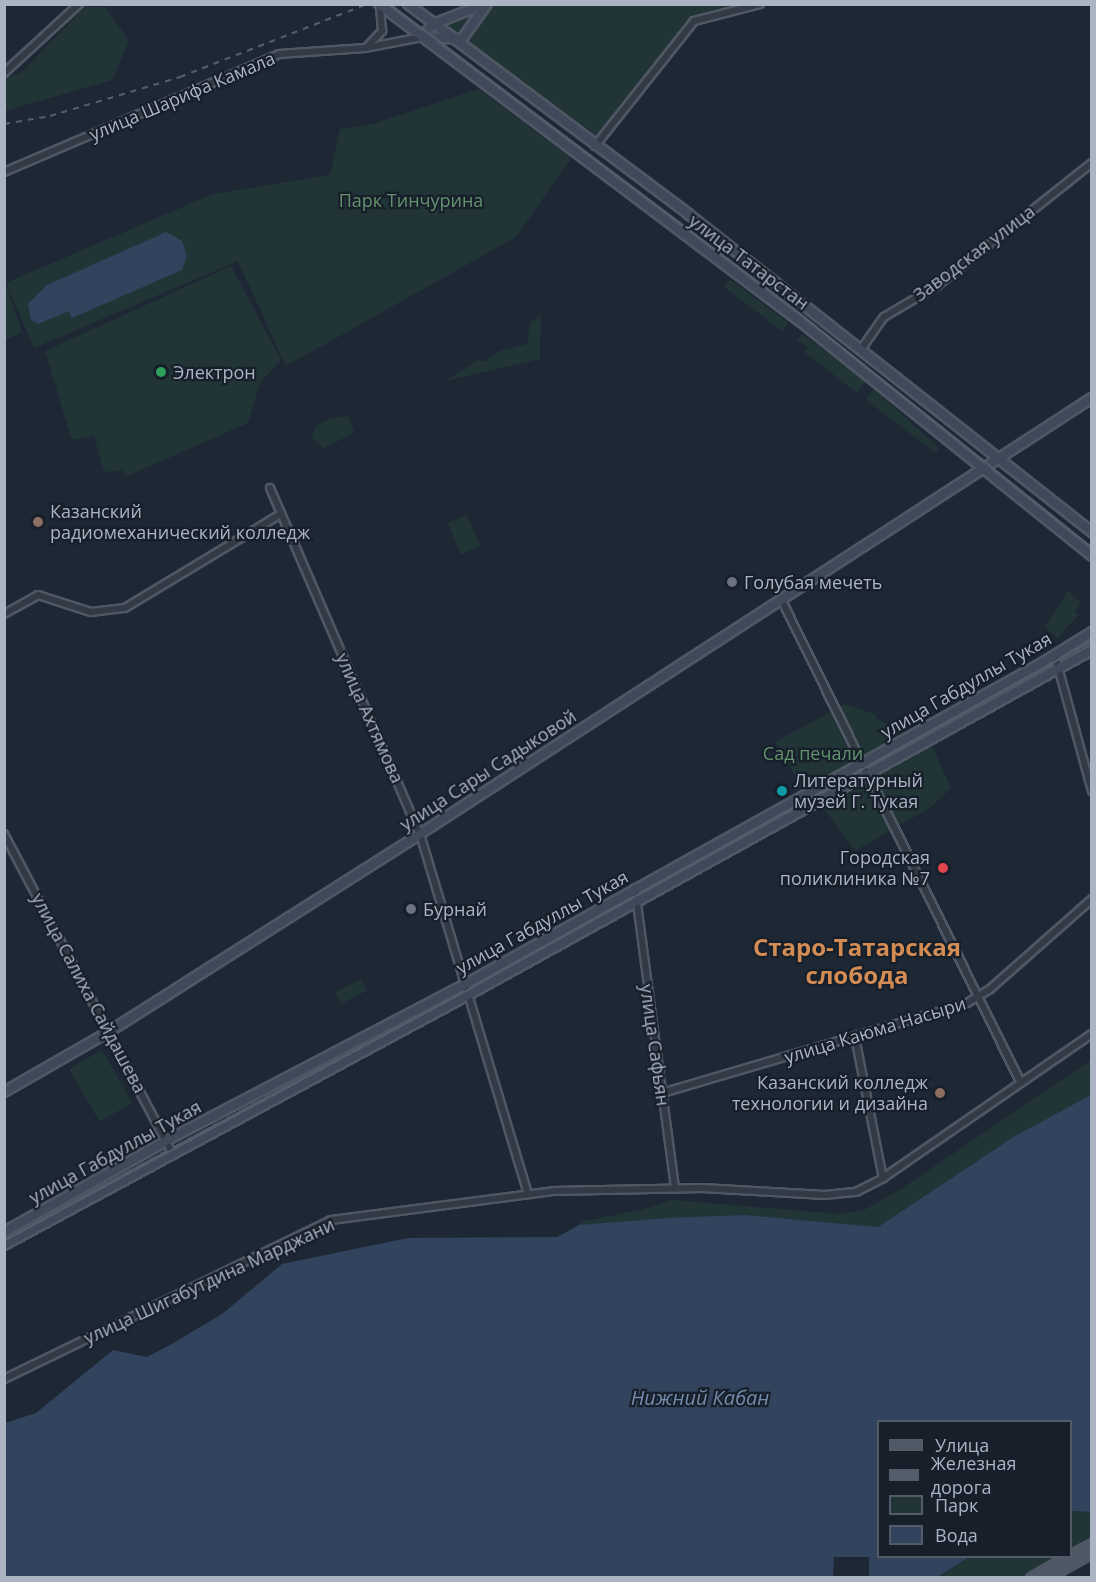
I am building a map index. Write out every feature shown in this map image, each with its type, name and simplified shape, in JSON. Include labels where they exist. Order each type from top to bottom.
[{"type":"main road","name":"улица Татарстан","points":[[408,4],[862,348],[1092,532]]},
{"type":"main road","points":[[422,37],[433,24],[486,4]]},
{"type":"main road","points":[[422,37],[462,39],[486,4]]},
{"type":"main road","name":"улица Татарстан","points":[[379,5],[801,322],[1092,556]]},
{"type":"main road","points":[[584,159],[595,146]]},
{"type":"main road","name":"улица Сары Садыковой","points":[[4,1092],[110,1031],[420,834],[1092,398]]},
{"type":"main road","name":"улица Габдуллы Тукая","points":[[4,1232],[167,1141],[464,985],[1055,656],[1092,632]]},
{"type":"main road","name":"улица Габдуллы Тукая","points":[[4,1245],[172,1152],[468,995],[1057,667],[1092,650]]},
{"type":"main road","points":[[1072,1555],[1092,1544]]},
{"type":"main road","points":[[1045,1578],[1092,1552]]},
{"type":"main road","points":[[1031,1578],[1066,1558]]},
{"type":"street","points":[[4,73],[79,4]]},
{"type":"street","points":[[595,146],[694,21],[760,4]]},
{"type":"street","points":[[365,48],[382,31],[379,5]]},
{"type":"street","name":"улица Шарифа Камала","points":[[4,172],[279,54],[365,48],[422,37]]},
{"type":"street","name":"Заводская улица","points":[[862,348],[884,317],[938,285],[1092,163]]},
{"type":"street","name":"улица Ахтямова","points":[[270,488],[420,834],[528,1194]]},
{"type":"street","points":[[4,614],[38,595],[90,612],[125,608],[281,514]]},
{"type":"street","points":[[781,599],[966,978],[1020,1081]]},
{"type":"street","points":[[1055,656],[1092,791]]},
{"type":"street","name":"улица Салиха Сайдашева","points":[[4,834],[172,1152]]},
{"type":"street","name":"улица Сафьян","points":[[635,888],[675,1188]]},
{"type":"street","name":"улица Каюма Насыри","points":[[662,1093],[855,1037],[976,998],[1092,899]]},
{"type":"street","name":"улица Шигабутдина Марджани","points":[[4,1379],[331,1220],[528,1194],[675,1188],[839,1195],[856,1192],[883,1178],[1020,1081],[1092,1034]]},
{"type":"street","points":[[855,1037],[883,1178]]},
{"type":"green space","points":[[496,5],[743,5],[691,18],[597,136],[442,24]]},
{"type":"green space","points":[[85,7],[105,7],[129,41],[112,80],[5,111],[5,77],[21,73]]},
{"type":"green space","name":"Парк Тинчурина","points":[[479,89],[571,158],[516,237],[286,366],[238,261],[34,348],[6,283],[213,194],[330,175],[340,129],[373,124]]},
{"type":"green space","name":"Электрон","points":[[231,266],[281,360],[260,383],[248,423],[127,476],[121,470],[104,472],[94,436],[72,440],[45,351]]},
{"type":"green space","points":[[730,279],[788,323],[782,331],[724,287]]},
{"type":"green space","points":[[5,281],[22,332],[4,340]]},
{"type":"green space","points":[[541,315],[540,359],[445,381],[478,360],[484,362],[500,351],[527,344],[530,322]]},
{"type":"green space","points":[[802,334],[866,381],[857,393],[804,352],[808,347],[797,340]]},
{"type":"green space","points":[[874,389],[939,448],[936,453],[866,400]]},
{"type":"green space","points":[[349,416],[354,433],[324,448],[311,438],[316,426],[328,419]]},
{"type":"green space","points":[[467,515],[480,546],[461,555],[448,523]]},
{"type":"green space","points":[[1068,591],[1080,602],[1075,612],[1079,615],[1057,638],[1045,627]]},
{"type":"green space","name":"Сад печали","points":[[845,704],[874,714],[877,719],[932,746],[951,788],[931,807],[855,851],[807,785],[802,788],[775,742]]},
{"type":"green space","points":[[361,979],[367,991],[341,1004],[335,992]]},
{"type":"green space","points":[[102,1050],[132,1103],[100,1122],[69,1069]]},
{"type":"green space","points":[[1091,1060],[1091,1096],[1015,1136],[878,1227],[745,1215],[579,1225],[583,1221],[641,1210],[672,1200],[839,1214],[864,1210],[904,1187]]},
{"type":"green space","points":[[1072,1511],[1091,1512],[1091,1538],[1072,1549]]},
{"type":"green space","points":[[968,1558],[1058,1558],[1025,1577],[938,1578]]},
{"type":"water","points":[[166,232],[182,241],[187,256],[182,270],[72,318],[69,311],[38,324],[31,320],[28,304],[47,285]]},
{"type":"water","name":"Нижний Кабан","points":[[1091,1095],[1091,1512],[1072,1511],[1072,1420],[877,1420],[877,1558],[967,1558],[938,1577],[869,1577],[869,1557],[834,1557],[833,1578],[5,1577],[5,1423],[36,1413],[113,1350],[147,1357],[170,1345],[222,1314],[282,1264],[408,1238],[557,1237],[579,1225],[668,1218],[745,1215],[878,1227],[1015,1136]]},
{"type":"tram line","points":[[390,4],[792,307],[1092,547]]},
{"type":"tram line","points":[[4,1241],[466,991],[1092,641]]},
{"type":"railway","points":[[4,124],[50,116],[180,77],[367,4]]},
{"type":"place","name":"Электрон","points":[[161,372]]},
{"type":"place","name":"Казанский радиомеханический колледж","points":[[38,522]]},
{"type":"place","name":"Голубая мечеть","points":[[732,582]]},
{"type":"place","name":"Литературный музей Г. Тукая","points":[[782,791]]},
{"type":"place","name":"Городская поликлиника №7","points":[[943,868]]},
{"type":"place","name":"Бурнай","points":[[411,909]]},
{"type":"place","name":"Казанский колледж технологии и дизайна","points":[[940,1093]]},
{"type":"district","name":"Старо-Татарская слобода","points":[[857,961]]}]
